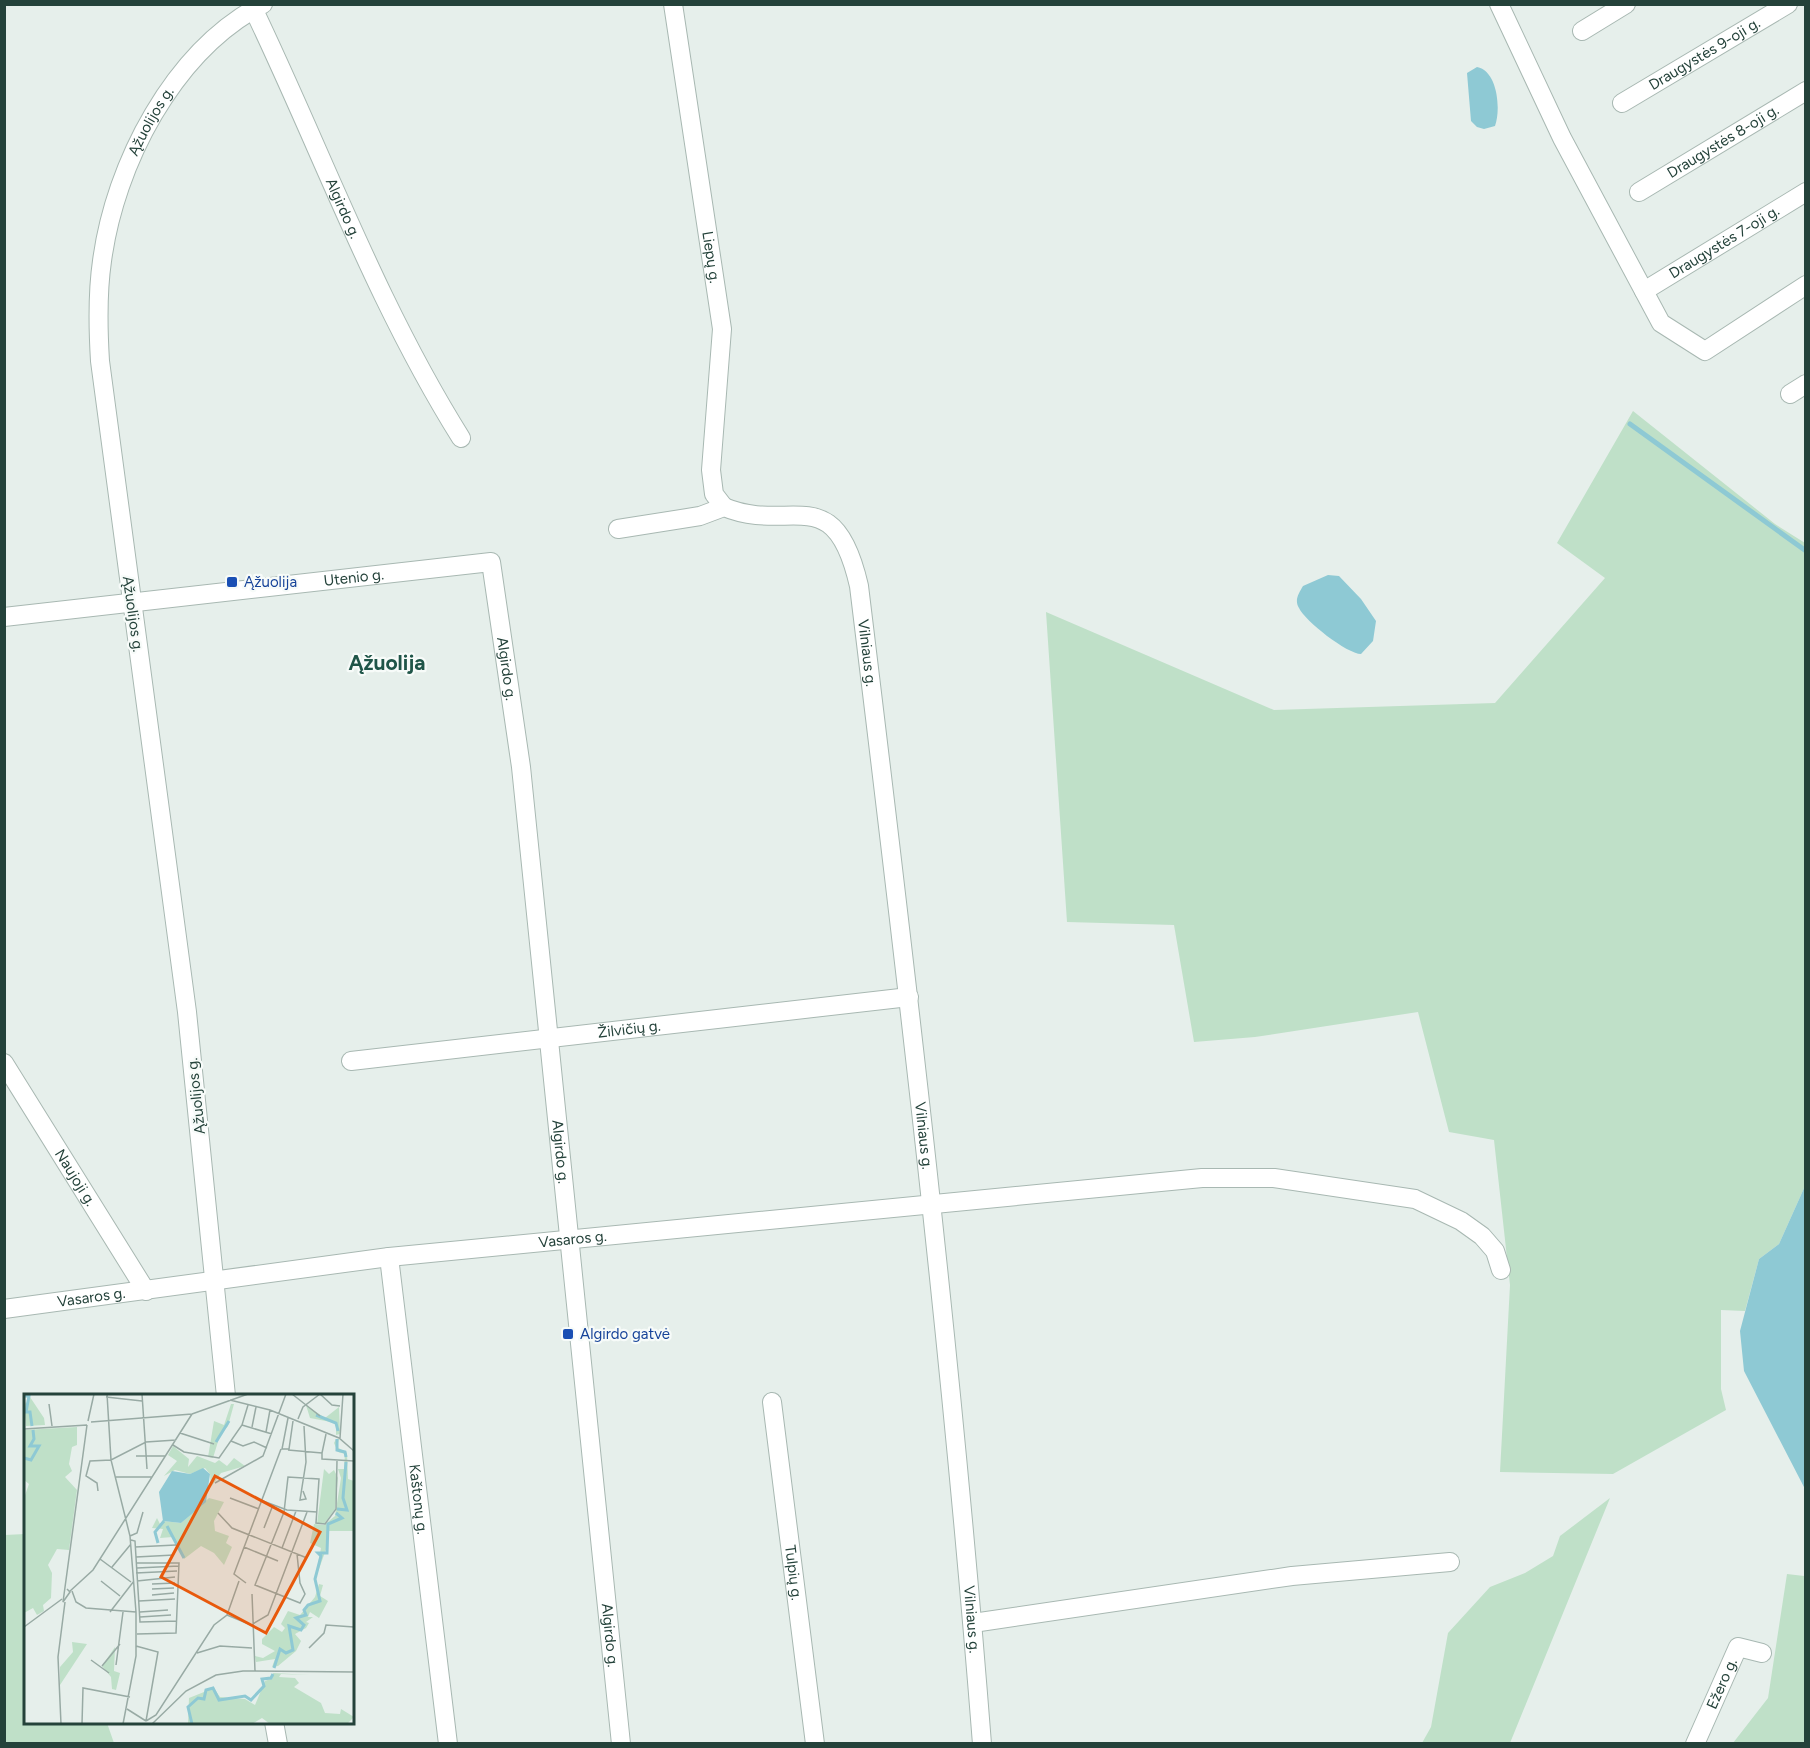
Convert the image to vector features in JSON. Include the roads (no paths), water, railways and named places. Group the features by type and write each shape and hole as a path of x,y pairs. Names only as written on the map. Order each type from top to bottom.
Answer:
{"street":[{"name":"Liepų g.","path":"674,4 722,329 711,470 714,494 724,507"},
{"path":"1499,4 1562,138 1661,323 1705,351 1806,285"},
{"path":"1582,31 1626,4"},
{"name":"Draugystės 9-oji g.","path":"1622,103 1788,4"},
{"name":"Algirdo g.","path":"256,6 386,302 418,366 461,438"},
{"name":"Ąžuolijos g.","path":"215,1279 188,1012 100,361 97,319 102,259 129,162 144,127 184,68 216,38 256,6"},
{"name":"Draugystės 8-oji g.","path":"1639,192 1806,91"},
{"name":"Draugystės 7-oji g.","path":"1644,291 1806,192"},
{"path":"618,529 700,516 724,507"},
{"name":"Vilniaus g.","path":"724,507 737,513 814,516 839,535 855,566 860,586 909,998 982,1743"},
{"name":"Algirdo g.","path":"491,562 521,767 547,1039 621,1743"},
{"name":"Utenio g.","path":"4,617 491,562"},
{"name":"Žilvičių g.","path":"351,1061 909,998"},
{"name":"Naujoji g.","path":"4,1063 146,1291"},
{"name":"Vasaros g.","path":"4,1309 146,1291 215,1279 569,1237 1202,1178 1274,1178 1414,1200 1437,1208 1482,1236 1495,1251 1501,1270"},
{"name":"Kaštonų g.","path":"389,1257 448,1743"},
{"path":"215,1279 226,1394"},
{"name":"Tulpių g.","path":"772,1402 815,1743"},
{"path":"972,1623 1292,1576 1450,1562"},
{"name":"Ežero g.","path":"1695,1743 1738,1647 1762,1653"},
{"path":"274,1724 278,1743"}],"water":[{"path":"1477,67 1490,76 1496,92 1498,111 1495,126 1484,129 1477,127 1471,121 1467,73"},
{"path":"1328,575 1339,576 1361,599 1376,621 1373,641 1361,654 1346,649 1327,636 1309,621 1298,605 1298,597 1303,586"},
{"path":"1805,1186 1805,1489 1744,1371 1740,1331 1759,1259 1779,1244"}],"waterway":[{"path":"1630,424 1806,551"}],"place":[{"name":"Ąžuolija","path":"232,582"},
{"name":"Algirdo gatvė","path":"568,1334"}],"district":[{"name":"Ąžuolija","path":"387,663"}]}
